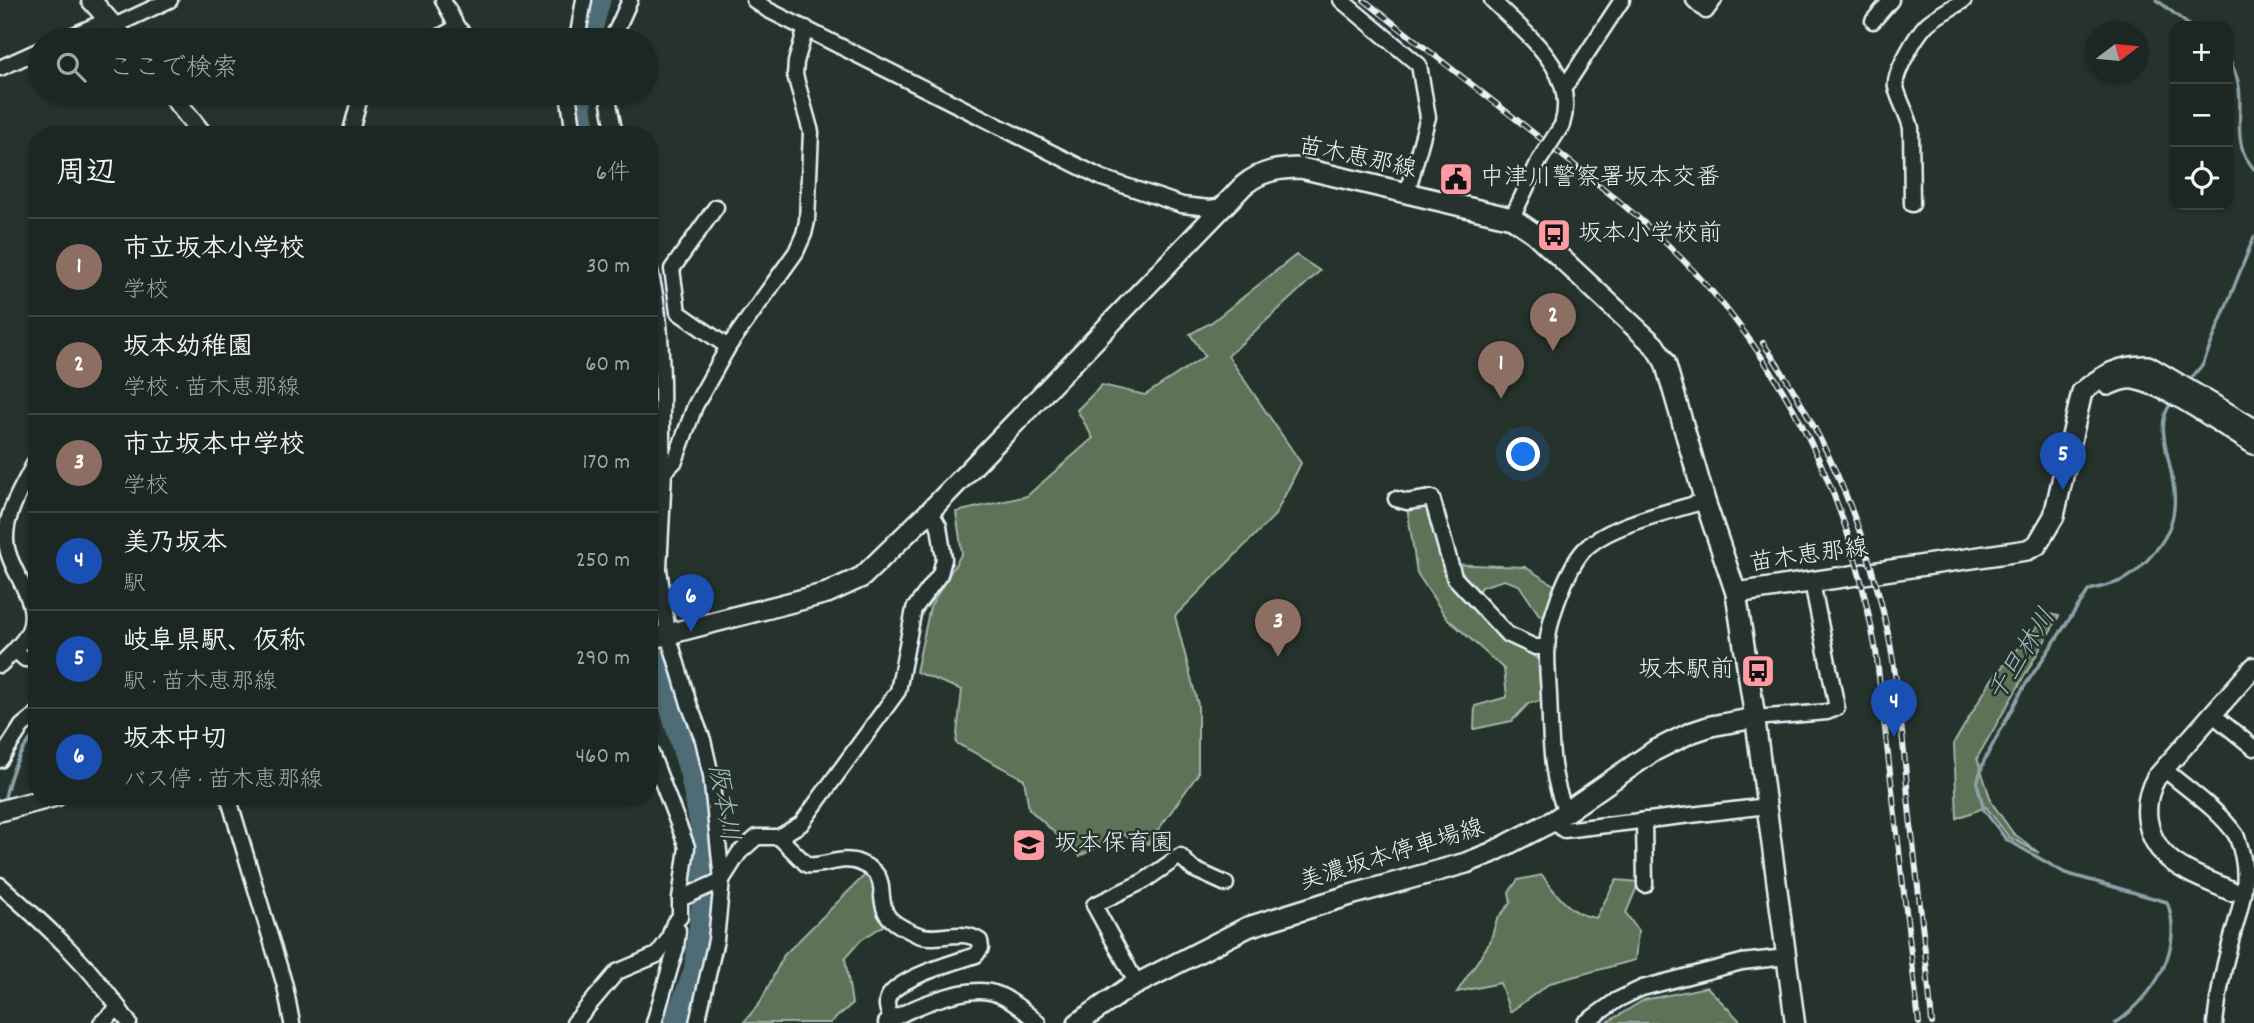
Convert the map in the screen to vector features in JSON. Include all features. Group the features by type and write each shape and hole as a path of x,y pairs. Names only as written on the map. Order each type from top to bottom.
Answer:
{"main road":[{"name":"苗木恵那線","path":"659,636 827,593 846,585 876,565 1224,206 1258,174 1285,168 1301,168 1512,218 1534,233 1654,345 1665,362 1705,501 1736,593 2027,550 2037,545 2054,516 2082,392 2113,370 2132,365 2148,366 2162,381 2212,410 2254,429"},
{"name":"苗木恵那線","path":"2212,410 2254,444"},
{"path":"1736,593 1755,718"},
{"name":"美濃坂本停車場線","path":"1078,1023 1137,984 1248,927 1492,853 1560,816 1654,751 1711,726 1755,718"},
{"path":"6,810 28,804"}],"street":[{"path":"92,0 115,28"},
{"path":"97,28 170,0"},
{"path":"443,0 457,27"},
{"path":"578,28 584,0"},
{"path":"617,28 630,0"},
{"path":"754,0 768,10 1102,178 1182,205 1224,206"},
{"path":"1341,0 1419,65 1427,117 1407,193"},
{"path":"1492,0 1557,67 1566,105 1562,125 1539,161 1512,218"},
{"path":"1564,88 1622,0"},
{"path":"1693,0 1706,11 1714,0"},
{"path":"1873,21 1891,0"},
{"path":"1912,204 1911,128 1895,86 1896,76 1912,45 1928,23 1964,0"},
{"path":"664,472 675,460 695,406 727,347 796,252 804,234 807,221 811,132 795,75 806,28"},
{"path":"0,68 28,55"},
{"path":"179,105 196,126"},
{"path":"352,126 358,105"},
{"path":"570,105 573,126"},
{"path":"609,105 613,126"},
{"path":"716,207 672,269 678,312 727,347"},
{"path":"658,312 664,472 659,636 703,740 711,775 722,880 716,940 697,1023"},
{"path":"28,477 16,502 6,533 6,542 28,601"},
{"path":"1396,499 1407,502 1432,498 1454,577 1507,634 1535,647 1547,647"},
{"path":"1705,501 1647,518 1594,541 1583,550 1572,569 1554,611 1547,647 1552,765 1560,816 1564,830 1767,806"},
{"path":"683,898 722,880 739,853 757,837 779,837 801,824 898,691 914,609 940,574 944,559 939,526 930,511"},
{"path":"1795,1023 1755,718 1827,712 1837,708 1812,582"},
{"path":"5,657 28,632"},
{"path":"5,657 28,659"},
{"path":"2231,891 2169,859 2155,841 2147,819 2148,796 2156,778 2254,667"},
{"path":"2212,714 2254,748"},
{"path":"0,760 28,721"},
{"path":"2164,769 2220,817 2239,841 2249,862 2247,901 2233,933 2222,970 2215,1023"},
{"path":"654,1023 676,948 687,848 658,772"},
{"path":"231,805 285,986 292,1023"},
{"path":"1644,820 1645,885"},
{"path":"779,837 807,864 847,860 859,862 874,872 882,885 884,906 890,919 916,934 926,937 964,935 980,941 981,948 976,955 928,972 899,986 888,998 889,1021 940,1000 970,991 984,991 996,993 1038,1023"},
{"path":"1137,984 1094,905 1144,881 1180,856 1194,869 1226,884"},
{"path":"0,885 71,951 119,1007 129,1023"},
{"path":"574,1023 617,972 657,955 680,917"},
{"path":"1585,1023 1617,1000 1642,988 1742,962 1786,957"},
{"path":"101,1023 119,1007"}],"green space":[{"path":"1296,255 1320,271 1228,356 1301,463 1275,515 1175,616 1198,705 1198,774 1148,844 1122,834 1080,856 1029,809 1024,779 956,743 962,690 916,672 930,607 962,553 956,512 1027,496 1093,438 1077,410 1102,385 1145,395 1205,356 1190,334 1212,322"},
{"path":"1432,505 1447,564 1525,567 1554,585 1560,593 1552,610 1540,616 1519,585 1504,580 1481,587 1470,606 1547,667 1547,700 1529,703 1512,721 1474,729 1475,706 1507,697 1504,669 1446,617 1417,573 1407,507"},
{"path":"2048,614 2059,616 1977,758 1992,803 2013,833 2039,853 2009,837 1986,807 1957,818 1954,743 1992,679"},
{"path":"867,873 877,884 879,914 886,924 861,940 845,958 852,1004 830,1023 743,1023 760,1003 784,955"},
{"path":"1542,875 1571,908 1596,918 1616,880 1639,882 1626,913 1638,931 1635,960 1550,983 1510,1012 1500,983 1457,992 1490,942 1497,919 1511,903 1509,892 1518,880"},
{"path":"1707,987 1742,1023 1606,1023 1644,1000"}],"waterway":[{"name":"阪本川","path":"591,28 599,0"},
{"name":"千旦林川","path":"2157,0 2184,21"},
{"name":"千旦林川","path":"2233,68 2240,96 2241,144 2254,169"},
{"name":"阪本川","path":"580,105 584,126"},
{"name":"千旦林川","path":"2188,382 2203,364 2254,237"},
{"name":"千旦林川","path":"2115,1023 2143,999 2160,974 2172,932 2167,902 2065,873 2006,839 1984,810 1977,783 1984,761 2022,690 2089,590 2120,581 2134,573 2156,550 2169,529 2174,508 2174,488 2163,432 2165,416 2172,402"},
{"name":"阪本川","path":"658,665 691,773 703,833 703,904 695,972 675,1023"},
{"path":"4,803 15,765 28,743"}],"railway":[{"path":"1364,0 1591,179 1664,241 1730,314 1753,344 1794,410 1827,478 1840,512 1869,616 1876,651 1919,1023"},
{"path":"1763,343 1785,376 1824,446 1855,518 1879,594 1899,701 1932,1023"}],"place":[{"name":"中津川警察署坂本交番","path":"1456,179"},
{"name":"坂本小学校前","path":"1554,235"},
{"name":"坂本幼稚園","path":"1553,351"},
{"name":"市立坂本小学校","path":"1501,399"},
{"name":"岐阜県駅、仮称","path":"2063,490"},
{"name":"坂本中切","path":"691,632"},
{"name":"市立坂本中学校","path":"1278,657"},
{"name":"坂本駅前","path":"1758,671"},
{"name":"美乃坂本","path":"1894,737"},
{"name":"坂本保育園","path":"1029,845"}]}
